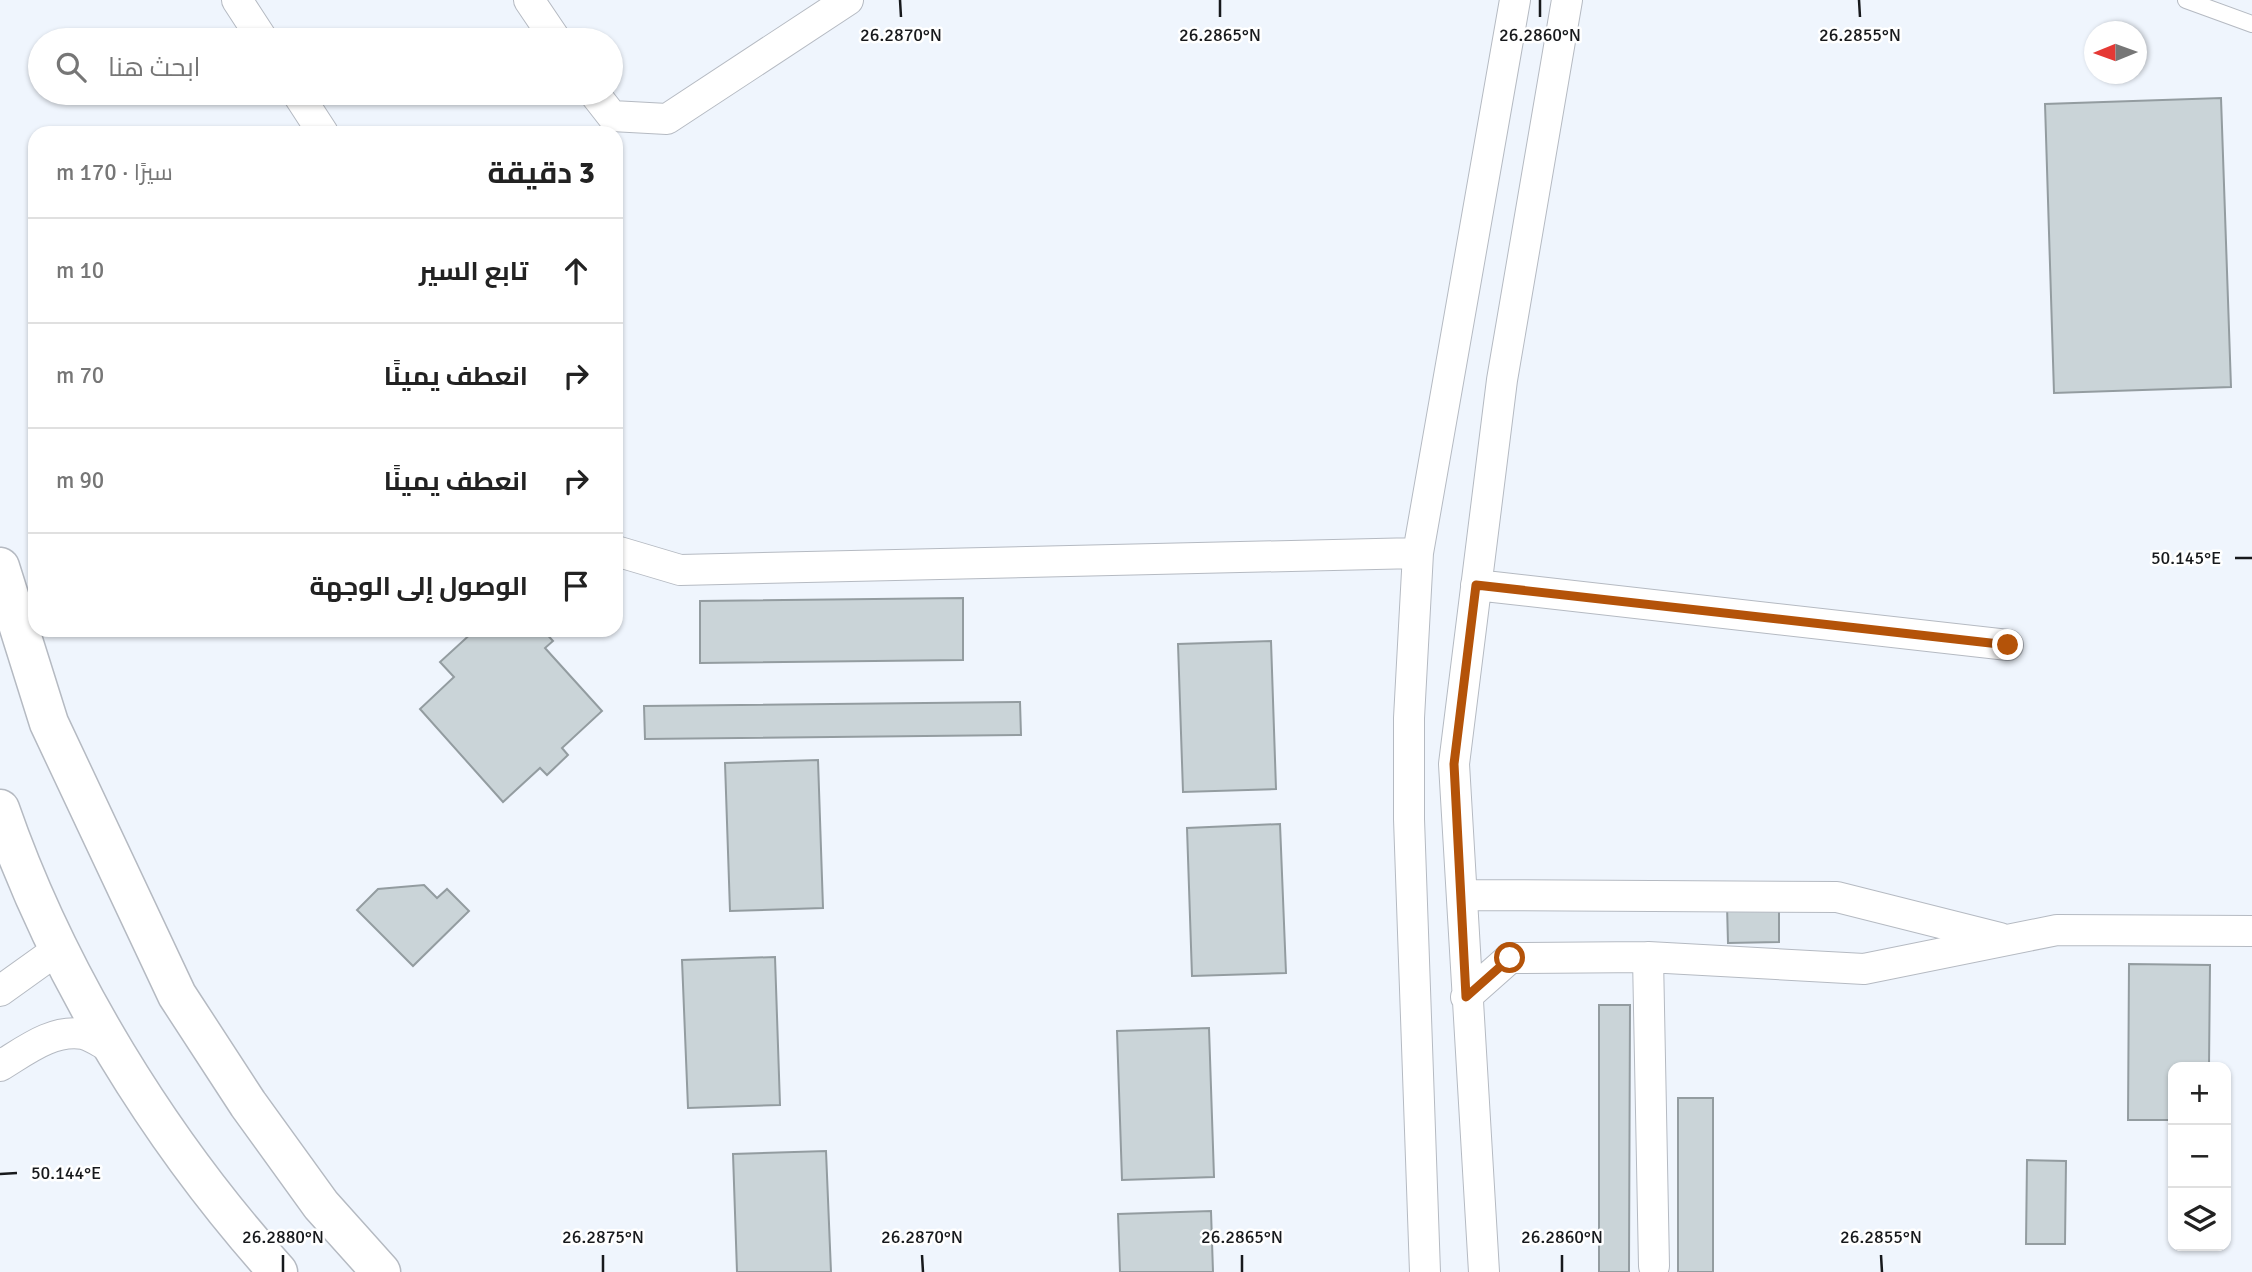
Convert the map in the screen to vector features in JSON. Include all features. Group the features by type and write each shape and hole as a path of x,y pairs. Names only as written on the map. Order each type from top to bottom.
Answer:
{"main road":[{"path":"0,567 49,723 177,995 248,1104 321,1205 381,1272"},
{"path":"0,809 60,948 113,1049 185,1156 242,1231 278,1272"}],"street":[{"path":"237,0 255,28"},
{"path":"529,0 548,28"},
{"path":"603,105 612,116 667,119 848,0"},
{"path":"1425,1272 1409,819 1409,718 1418,553 1515,0"},
{"path":"1484,1272 1454,764 1502,380 1566,0"},
{"path":"305,105 318,126"},
{"path":"623,553 680,570 1418,553"},
{"path":"1476,585 2008,645"},
{"path":"1463,895 1837,897 2007,940"},
{"path":"1466,997 1510,958 1648,957 1864,969 2057,930 2252,931"},
{"path":"0,991 60,948"},
{"path":"1648,957 1654,1266"},
{"path":"0,1066 42,1041 59,1035 84,1034 113,1049"}],"lane":[{"path":"2186,0 2252,24"}],"building":[{"path":"2221,98 2231,387 2054,393 2045,104"},
{"path":"963,598 963,660 700,663 700,601"},
{"path":"467,637 549,637 553,641 545,648 602,711 562,748 568,755 547,775 540,768 503,802 420,709 454,677 440,662"},
{"path":"1271,641 1276,789 1183,792 1178,644"},
{"path":"1020,702 1021,735 645,739 644,706"},
{"path":"818,760 823,908 730,911 725,763"},
{"path":"1280,824 1286,973 1192,976 1187,828"},
{"path":"424,885 437,898 447,889 469,911 413,966 357,910 378,889"},
{"path":"1727,905 1779,905 1779,942 1728,943"},
{"path":"775,957 780,1105 688,1108 682,960"},
{"path":"2129,964 2210,965 2209,1062 2168,1062 2168,1120 2128,1120"},
{"path":"1599,1005 1630,1005 1629,1272 1599,1272"},
{"path":"1209,1028 1214,1177 1122,1180 1117,1031"},
{"path":"1678,1098 1713,1098 1713,1272 1678,1272"},
{"path":"826,1151 831,1272 737,1272 733,1154"},
{"path":"2027,1160 2066,1161 2065,1244 2026,1244"},
{"path":"1211,1211 1213,1272 1120,1272 1118,1214"}],"route":[{"path":"1510,958 1466,997 1463,895 1454,764 1476,585 2008,645"}]}
